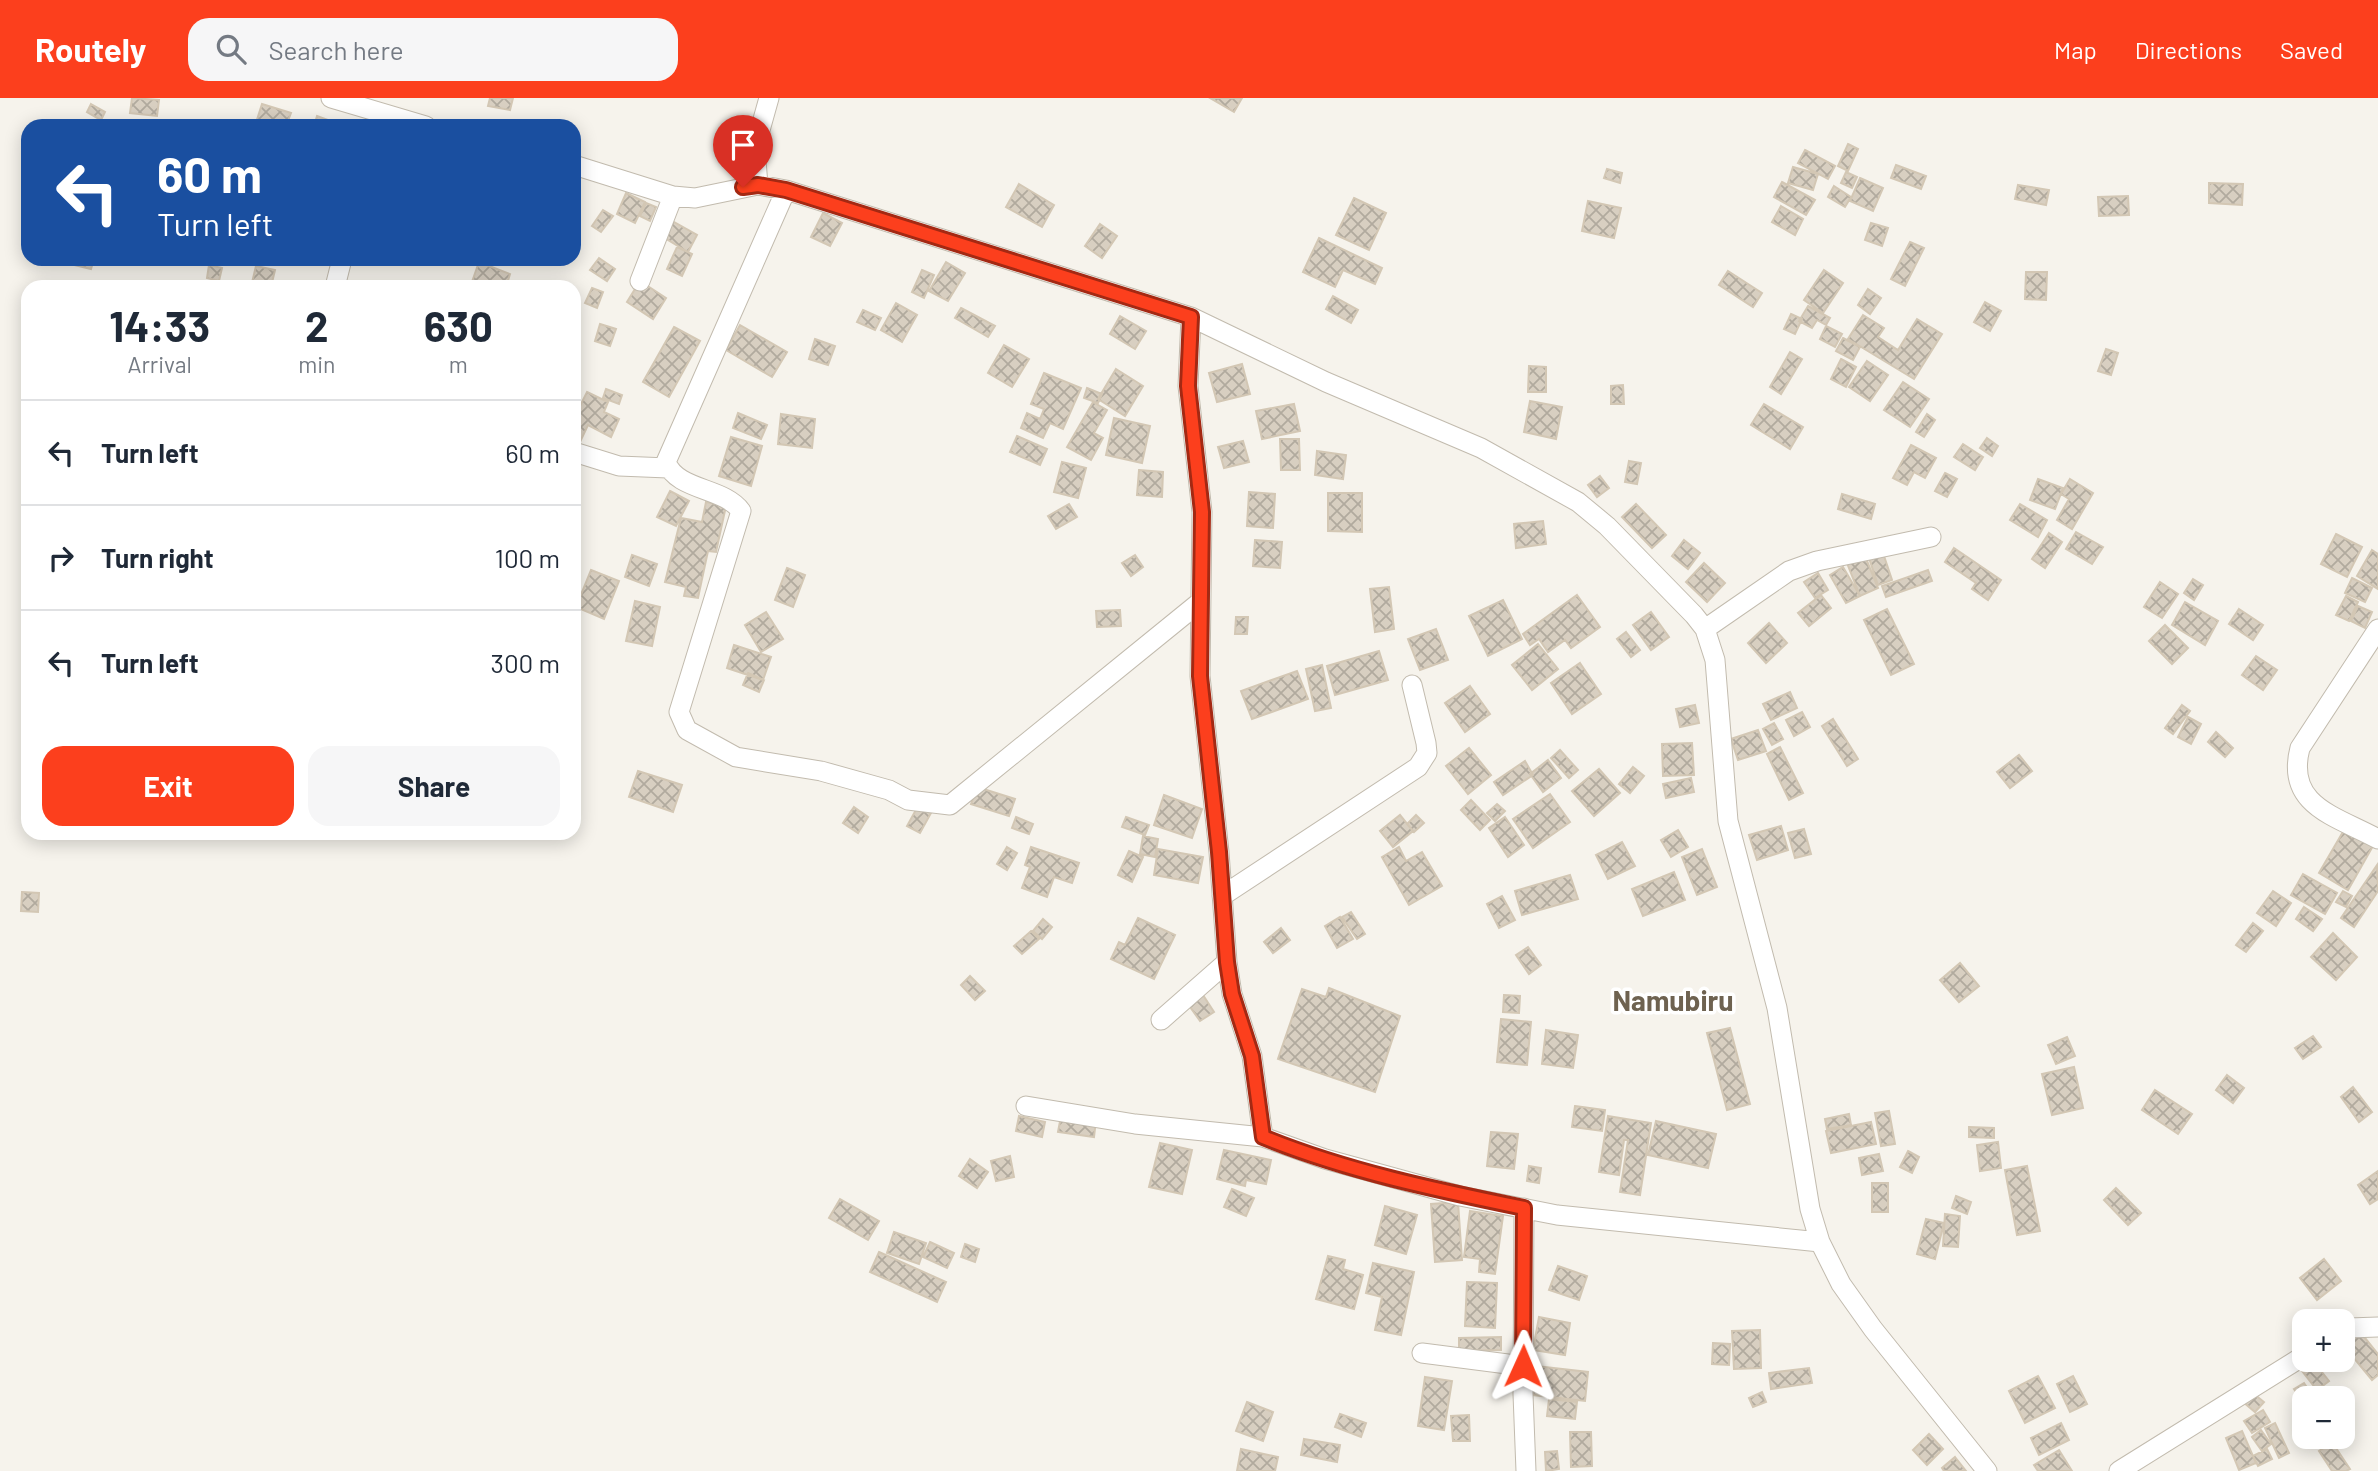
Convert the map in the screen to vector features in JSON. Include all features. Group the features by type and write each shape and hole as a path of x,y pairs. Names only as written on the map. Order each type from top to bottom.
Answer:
{"street":[{"path":"331,98 379,119"},
{"path":"758,185 755,148 769,98"},
{"path":"581,167 673,197 695,198 758,185 786,190 1191,317 1326,382 1481,448 1578,502 1608,526 1705,629 1718,680 1728,821 1777,1008 1810,1209 1820,1242 1841,1284 1873,1329 1987,1471"},
{"path":"786,190 667,457 668,468 675,475 729,500 741,511 679,712 687,730 736,757 821,771 889,790 908,800 950,805 1200,602"},
{"path":"640,281 673,197"},
{"path":"1191,317 1188,386 1202,512 1200,676 1227,962 1232,994 1252,1056 1263,1137"},
{"path":"581,454 619,466 668,468"},
{"path":"1705,629 1789,570 1817,561 1931,537"},
{"path":"2378,629 2300,748 2295,768 2306,799 2378,839"},
{"path":"1222,896 1418,767 1427,752 1412,685"},
{"path":"1161,1020 1227,962"},
{"path":"1026,1107 1135,1124 1263,1137 1374,1172 1557,1215 1820,1242"},
{"path":"1524,1208 1523,1366 1526,1471"},
{"path":"2355,1328 2378,1327"},
{"path":"1422,1353 1523,1366"},
{"path":"2119,1471 2292,1363"}],"building":[{"path":"132,98 159,100 157,116 130,113"},
{"path":"490,98 513,98 510,110 488,106"},
{"path":"1210,98 1242,98 1234,112"},
{"path":"91,104 105,112 99,119 87,112"},
{"path":"262,104 291,113 289,119 257,119"},
{"path":"1848,144 1858,149 1848,171 1838,166"},
{"path":"1805,150 1835,166 1828,179 1798,163"},
{"path":"1896,165 1926,176 1921,189 1891,178"},
{"path":"1793,167 1818,174 1813,190 1788,183"},
{"path":"1607,169 1622,173 1620,183 1604,178"},
{"path":"1846,172 1857,177 1852,188 1841,183"},
{"path":"1860,178 1883,188 1873,211 1850,201"},
{"path":"1782,182 1815,200 1806,215 1774,197"},
{"path":"2209,183 2243,184 2242,205 2209,203"},
{"path":"1019,184 1054,205 1042,227 1006,207"},
{"path":"2018,185 2049,190 2046,205 2015,199"},
{"path":"1834,186 1851,197 1845,207 1828,197"},
{"path":"626,193 645,202 635,223 617,214"},
{"path":"2128,196 2129,215 2099,216 2098,197"},
{"path":"1354,198 1386,213 1369,250 1336,235"},
{"path":"1588,201 1621,208 1614,238 1582,231"},
{"path":"646,203 656,207 650,221 640,216"},
{"path":"1781,206 1803,219 1795,235 1772,222"},
{"path":"603,210 613,216 601,232 592,226"},
{"path":"823,213 842,223 830,246 811,237"},
{"path":"667,218 697,235 688,252 658,234"},
{"path":"1871,223 1888,228 1882,246 1865,240"},
{"path":"1100,224 1117,236 1102,258 1085,246"},
{"path":"1319,238 1382,268 1375,284 1343,270 1335,287 1303,272"},
{"path":"1910,242 1924,248 1905,286 1891,279"},
{"path":"677,247 692,254 682,276 667,269"},
{"path":"599,258 615,269 607,281 590,270"},
{"path":"946,262 965,273 948,301 929,291"},
{"path":"209,266 222,268 219,280 207,278"},
{"path":"256,266 275,270 273,280 253,280"},
{"path":"478,266 489,266 510,274 508,280 473,280"},
{"path":"922,270 934,275 924,298 912,292"},
{"path":"1824,270 1843,283 1823,313 1804,300"},
{"path":"1728,271 1762,293 1753,307 1719,285"},
{"path":"2026,272 2047,272 2046,300 2025,299"},
{"path":"640,281 666,298 653,319 627,302"},
{"path":"592,288 603,292 597,308 585,303"},
{"path":"1868,289 1881,298 1870,314 1858,305"},
{"path":"1333,296 1358,310 1351,323 1326,309"},
{"path":"1985,302 2001,311 1990,331 1974,322"},
{"path":"896,303 917,315 902,342 881,330"},
{"path":"1808,306 1830,318 1826,325 1817,320 1812,328 1799,321"},
{"path":"961,308 995,326 988,337 955,318"},
{"path":"863,310 881,318 875,330 857,322"},
{"path":"1791,314 1802,319 1795,334 1784,329"},
{"path":"1863,315 1884,328 1878,337 1898,350 1917,319 1942,334 1914,379 1848,339"},
{"path":"1120,316 1146,331 1135,349 1110,334"},
{"path":"600,324 616,329 610,346 595,341"},
{"path":"740,325 787,352 772,377 726,350"},
{"path":"1826,326 1842,334 1835,347 1820,339"},
{"path":"674,327 700,341 669,397 643,382"},
{"path":"1843,338 1860,347 1853,360 1836,351"},
{"path":"815,339 835,346 828,365 809,359"},
{"path":"1004,345 1029,359 1012,387 988,373"},
{"path":"2106,349 2118,353 2111,375 2098,371"},
{"path":"1790,352 1802,359 1781,394 1770,387"},
{"path":"1841,359 1856,367 1846,387 1831,379"},
{"path":"1867,361 1888,375 1870,401 1849,387"},
{"path":"1242,364 1250,394 1217,402 1209,373"},
{"path":"1529,366 1546,367 1546,392 1528,392"},
{"path":"1116,369 1143,386 1125,416 1098,399"},
{"path":"1044,373 1081,388 1063,429 1050,423 1043,438 1021,428 1027,413 1040,419 1044,409 1031,404"},
{"path":"1903,382 1929,399 1910,427 1884,410"},
{"path":"1623,385 1624,404 1611,404 1611,386"},
{"path":"1087,388 1102,394 1098,403 1084,398"},
{"path":"606,389 622,395 619,404 603,398"},
{"path":"587,392 608,402 604,412 619,419 611,437 588,425 581,440 581,404"},
{"path":"1530,401 1562,407 1556,439 1524,432"},
{"path":"1093,402 1107,410 1094,433 1103,438 1091,460 1067,447"},
{"path":"1294,404 1300,431 1262,439 1256,411"},
{"path":"1764,404 1803,427 1790,449 1751,425"},
{"path":"738,413 767,425 761,439 733,428"},
{"path":"781,414 815,419 812,448 778,444"},
{"path":"1927,414 1935,420 1924,437 1916,432"},
{"path":"1114,418 1150,426 1142,463 1106,455"},
{"path":"1017,436 1047,449 1040,465 1010,452"},
{"path":"731,437 762,446 751,486 719,476"},
{"path":"1987,438 1998,446 1992,456 1980,448"},
{"path":"1280,439 1299,439 1300,470 1281,470"},
{"path":"1243,441 1249,462 1224,468 1218,447"},
{"path":"1963,444 1983,457 1975,470 1954,457"},
{"path":"1911,445 1936,458 1925,478 1914,472 1907,485 1893,478"},
{"path":"1317,451 1346,455 1343,479 1315,475"},
{"path":"1629,461 1641,463 1637,484 1625,482"},
{"path":"1062,462 1086,468 1078,498 1054,492"},
{"path":"1139,470 1163,472 1162,497 1137,495"},
{"path":"1945,473 1957,479 1947,497 1935,491"},
{"path":"1600,476 1609,488 1597,497 1588,485"},
{"path":"2038,479 2063,488 2055,509 2030,500"},
{"path":"2070,479 2093,493 2072,529 2057,520 2069,499 2061,494"},
{"path":"670,491 689,501 676,526 657,517"},
{"path":"1249,492 1275,494 1273,528 1247,526"},
{"path":"1328,493 1362,493 1362,532 1328,531"},
{"path":"1842,494 1875,504 1871,519 1838,509"},
{"path":"706,502 726,506 716,552 708,551 698,598 684,596 686,587 665,582 681,518 702,522"},
{"path":"1069,504 1077,517 1056,529 1048,516"},
{"path":"1636,504 1666,535 1652,548 1622,517"},
{"path":"2020,504 2047,520 2038,537 2010,520"},
{"path":"1543,521 1546,544 1516,548 1514,524"},
{"path":"2076,532 2103,547 2092,564 2066,549"},
{"path":"2049,533 2062,542 2045,568 2032,559"},
{"path":"2336,534 2362,547 2347,577 2321,564"},
{"path":"1255,540 1282,542 1280,568 1253,566"},
{"path":"1684,540 1700,553 1688,569 1672,556"},
{"path":"1954,548 2001,580 1988,600 1972,589 1976,583 1945,562"},
{"path":"1882,550 1892,580 1878,585 1868,555"},
{"path":"2372,550 2378,554 2378,589 2357,576"},
{"path":"632,555 657,564 649,586 625,577"},
{"path":"1135,555 1143,567 1131,576 1122,563"},
{"path":"1865,556 1878,588 1860,596 1847,563"},
{"path":"1704,563 1725,583 1707,602 1686,582"},
{"path":"1843,567 1860,596 1846,603 1830,575"},
{"path":"787,568 805,575 793,607 775,600"},
{"path":"591,570 619,581 604,619 581,609 581,595"},
{"path":"1928,570 1932,581 1886,597 1882,586"},
{"path":"1818,573 1828,590 1815,598 1804,582"},
{"path":"2352,578 2372,588 2365,602 2345,593"},
{"path":"2193,579 2203,585 2194,600 2184,593"},
{"path":"2160,582 2178,594 2162,618 2144,607"},
{"path":"1389,587 1394,629 1375,632 1370,589"},
{"path":"1577,595 1600,627 1571,648 1565,640 1548,652 1539,639 1530,645 1523,634"},
{"path":"1821,595 1831,608 1809,626 1798,613"},
{"path":"2346,596 2358,602 2349,621 2336,615"},
{"path":"1503,600 1522,639 1488,656 1469,616"},
{"path":"635,601 660,607 652,646 626,641"},
{"path":"2185,602 2218,621 2205,645 2172,625"},
{"path":"2358,606 2372,612 2365,628 2351,621"},
{"path":"1887,609 1914,664 1891,675 1864,620"},
{"path":"2239,609 2263,625 2253,640 2229,624"},
{"path":"1120,610 1121,626 1097,627 1096,611"},
{"path":"766,612 783,639 761,652 745,625"},
{"path":"1651,612 1669,637 1651,650 1633,625"},
{"path":"1236,617 1248,617 1247,634 1235,634"},
{"path":"1769,623 1787,643 1766,663 1748,643"},
{"path":"2165,625 2188,648 2172,664 2149,641"},
{"path":"1436,629 1448,660 1420,670 1408,639"},
{"path":"1626,632 1640,650 1631,657 1617,639"},
{"path":"1538,644 1558,669 1532,690 1512,665"},
{"path":"734,645 771,657 763,680 727,668"},
{"path":"1379,651 1388,680 1335,695 1327,666"},
{"path":"2256,656 2277,670 2263,690 2242,675"},
{"path":"1580,663 1601,694 1572,714 1551,683"},
{"path":"1322,665 1331,708 1315,711 1306,669"},
{"path":"1297,671 1308,699 1252,719 1241,691"},
{"path":"748,673 764,680 759,692 743,685"},
{"path":"1470,686 1490,714 1465,732 1445,703"},
{"path":"1790,692 1797,708 1771,720 1763,704"},
{"path":"1695,705 1699,723 1680,727 1676,709"},
{"path":"2182,705 2190,711 2173,734 2165,728"},
{"path":"1802,712 1810,727 1794,736 1786,720"},
{"path":"2188,717 2201,724 2191,744 2178,737"},
{"path":"1833,719 1858,759 1847,766 1822,726"},
{"path":"1774,723 1783,739 1772,745 1763,729"},
{"path":"1758,730 1766,751 1738,760 1731,739"},
{"path":"2216,732 2233,748 2225,757 2208,742"},
{"path":"1692,743 1694,775 1663,776 1662,744"},
{"path":"1780,747 1803,793 1789,800 1767,754"},
{"path":"1469,748 1491,775 1468,794 1446,766"},
{"path":"1560,750 1578,770 1569,778 1551,758"},
{"path":"2019,755 2032,771 2010,788 1997,772"},
{"path":"1548,760 1561,778 1543,792 1530,774"},
{"path":"1525,761 1533,775 1503,795 1494,782"},
{"path":"1633,767 1644,776 1630,793 1619,784"},
{"path":"1599,769 1620,793 1594,816 1572,791"},
{"path":"638,771 682,785 673,812 629,797"},
{"path":"1691,778 1694,792 1666,798 1663,784"},
{"path":"977,787 1015,799 1009,816 971,804"},
{"path":"1550,794 1570,822 1533,848 1513,819"},
{"path":"1164,795 1202,809 1192,838 1154,825"},
{"path":"1471,800 1490,820 1480,830 1461,810"},
{"path":"1497,804 1505,811 1495,821 1487,813"},
{"path":"918,806 931,813 920,833 907,826"},
{"path":"854,807 868,817 858,833 843,823"},
{"path":"1400,815 1413,831 1393,847 1380,831"},
{"path":"1416,815 1424,823 1414,832 1407,824"},
{"path":"1016,817 1033,824 1029,834 1012,828"},
{"path":"1126,817 1149,825 1145,835 1122,827"},
{"path":"1505,817 1524,845 1508,857 1489,828"},
{"path":"1781,826 1788,850 1757,860 1749,835"},
{"path":"1804,829 1811,854 1795,858 1788,833"},
{"path":"1678,830 1688,847 1671,857 1661,840"},
{"path":"2344,830 2373,846 2348,890 2319,873"},
{"path":"1143,836 1158,839 1155,857 1140,854"},
{"path":"1622,842 1635,866 1608,879 1596,855"},
{"path":"1007,847 1017,853 1007,870 997,864"},
{"path":"1031,847 1079,863 1072,883 1054,877 1047,897 1022,888 1030,867 1025,865"},
{"path":"1399,847 1406,861 1422,852 1442,886 1409,905 1382,857"},
{"path":"1158,849 1203,857 1198,883 1154,875"},
{"path":"1702,849 1717,887 1697,895 1682,857"},
{"path":"1129,851 1143,857 1132,882 1118,875"},
{"path":"2377,865 2378,891 2354,927 2341,918"},
{"path":"1674,872 1685,900 1643,916 1632,889"},
{"path":"2303,874 2337,893 2325,914 2291,895"},
{"path":"1570,875 1578,899 1522,915 1515,891"},
{"path":"2273,891 2291,903 2276,926 2257,913"},
{"path":"2343,891 2352,896 2346,907 2336,902"},
{"path":"22,892 39,893 38,912 21,911"},
{"path":"1502,896 1515,920 1499,928 1487,904"},
{"path":"2304,907 2322,919 2313,931 2296,919"},
{"path":"1351,912 1365,934 1357,939 1342,917"},
{"path":"1340,917 1353,939 1337,948 1325,926"},
{"path":"1138,918 1175,935 1154,979 1111,959 1119,942 1125,945"},
{"path":"1043,919 1052,927 1042,939 1033,931"},
{"path":"2253,923 2263,931 2246,952 2236,945"},
{"path":"1281,928 1290,940 1273,953 1264,942"},
{"path":"1031,931 1039,939 1022,954 1014,946"},
{"path":"2333,933 2357,957 2336,980 2311,957"},
{"path":"1528,947 1541,965 1529,974 1516,955"},
{"path":"1960,963 1979,986 1959,1002 1940,980"},
{"path":"970,976 985,991 975,1000 961,985"},
{"path":"1329,988 1400,1016 1375,1092 1278,1059 1302,989 1326,997"},
{"path":"1203,995 1214,1012 1200,1021 1188,1004"},
{"path":"1504,995 1520,996 1519,1013 1503,1012"},
{"path":"1501,1019 1531,1022 1527,1065 1497,1062"},
{"path":"1730,1028 1750,1104 1727,1110 1707,1033"},
{"path":"1546,1030 1578,1035 1573,1068 1542,1064"},
{"path":"2313,1036 2321,1047 2303,1059 2295,1048"},
{"path":"2067,1037 2075,1056 2056,1064 2048,1045"},
{"path":"2074,1067 2083,1108 2052,1115 2042,1074"},
{"path":"2227,1075 2244,1088 2233,1103 2216,1090"},
{"path":"2353,1087 2372,1112 2359,1122 2341,1097"},
{"path":"2155,1090 2192,1114 2178,1134 2142,1110"},
{"path":"1575,1106 1605,1110 1602,1131 1572,1127"},
{"path":"1889,1111 1895,1144 1881,1146 1875,1113"},
{"path":"1849,1114 1851,1125 1827,1129 1825,1119"},
{"path":"1019,1116 1045,1122 1042,1137 1016,1131"},
{"path":"1061,1116 1096,1120 1094,1137 1058,1132"},
{"path":"1608,1116 1651,1123 1640,1195 1620,1192 1628,1140 1624,1140 1619,1175 1599,1172"},
{"path":"1656,1121 1716,1134 1708,1168 1648,1155"},
{"path":"1871,1122 1876,1144 1831,1153 1826,1131"},
{"path":"1969,1127 1994,1128 1994,1138 1969,1137"},
{"path":"1491,1132 1518,1134 1514,1169 1487,1166"},
{"path":"1998,1142 2001,1168 1980,1171 1977,1145"},
{"path":"1160,1143 1192,1150 1182,1194 1149,1187"},
{"path":"1224,1150 1271,1160 1266,1184 1246,1180 1245,1186 1217,1179"},
{"path":"1908,1151 1919,1157 1912,1173 1900,1167"},
{"path":"1879,1154 1883,1171 1862,1175 1859,1158"},
{"path":"1010,1156 1014,1177 996,1181 991,1161"},
{"path":"970,1159 988,1172 977,1188 959,1176"},
{"path":"1529,1166 1541,1168 1539,1183 1527,1181"},
{"path":"2027,1166 2040,1231 2017,1235 2005,1170"},
{"path":"2378,1171 2378,1199 2370,1204 2358,1185"},
{"path":"1872,1183 1888,1183 1888,1212 1872,1212"},
{"path":"2116,1188 2141,1213 2128,1225 2104,1200"},
{"path":"1232,1189 1254,1198 1246,1216 1224,1207"},
{"path":"1956,1196 1971,1202 1967,1214 1952,1208"},
{"path":"840,1199 879,1221 868,1240 829,1218"},
{"path":"1458,1202 1462,1260 1435,1262 1431,1204"},
{"path":"1385,1206 1417,1215 1406,1254 1375,1245"},
{"path":"1470,1211 1503,1216 1495,1274 1479,1272 1480,1259 1464,1257"},
{"path":"1945,1214 1960,1216 1958,1247 1943,1246"},
{"path":"1926,1219 1944,1223 1935,1259 1917,1254"},
{"path":"894,1232 926,1243 919,1264 887,1253"},
{"path":"930,1242 954,1253 947,1268 923,1257"},
{"path":"965,1244 979,1249 975,1262 961,1257"},
{"path":"879,1252 946,1282 937,1302 870,1272"},
{"path":"1328,1256 1345,1260 1343,1269 1363,1275 1354,1309 1316,1299"},
{"path":"2324,1259 2341,1281 2317,1300 2300,1278"},
{"path":"1373,1263 1414,1272 1401,1335 1375,1330 1382,1297 1366,1293"},
{"path":"1558,1266 1587,1276 1579,1300 1549,1290"},
{"path":"1467,1282 1497,1283 1495,1328 1465,1326"},
{"path":"1539,1317 1570,1323 1565,1355 1533,1350"},
{"path":"2355,1325 2378,1354 2378,1375 2372,1380 2355,1359"},
{"path":"1760,1330 1761,1368 1734,1369 1732,1331"},
{"path":"1501,1337 1501,1350 1459,1351 1459,1338"},
{"path":"1713,1343 1730,1344 1729,1365 1712,1364"},
{"path":"1536,1366 1588,1372 1585,1401 1533,1395"},
{"path":"1809,1368 1812,1383 1771,1389 1769,1373"},
{"path":"2303,1372 2322,1372 2329,1381 2322,1386 2314,1386"},
{"path":"2038,1376 2055,1408 2025,1423 2009,1391"},
{"path":"2073,1376 2087,1404 2070,1412 2057,1384"},
{"path":"1425,1377 1452,1381 1444,1430 1418,1426"},
{"path":"2243,1385 2264,1402 2255,1412 2235,1395"},
{"path":"1762,1392 1766,1402 1753,1407 1749,1398"},
{"path":"1549,1399 1577,1402 1575,1419 1547,1416"},
{"path":"1247,1402 1273,1412 1263,1441 1236,1431"},
{"path":"2263,1410 2270,1422 2252,1433 2244,1421"},
{"path":"1340,1414 1366,1423 1361,1437 1335,1427"},
{"path":"1469,1415 1470,1441 1453,1441 1451,1416"},
{"path":"2061,1423 2069,1440 2039,1455 2031,1438"},
{"path":"2275,1423 2289,1453 2279,1458 2265,1428"},
{"path":"2261,1430 2271,1444 2262,1451 2252,1437"},
{"path":"2242,1431 2256,1463 2239,1470 2226,1438"},
{"path":"1570,1432 1591,1432 1592,1466 1571,1467"},
{"path":"1929,1434 1943,1449 1927,1465 1913,1450"},
{"path":"1304,1439 1340,1445 1337,1462 1301,1455"},
{"path":"1241,1449 1278,1457 1275,1471 1237,1471"},
{"path":"2267,1449 2272,1459 2258,1466 2253,1456"},
{"path":"2337,1449 2350,1469 2332,1471 2319,1451"},
{"path":"2059,1450 2072,1471 2038,1471 2034,1465"},
{"path":"1557,1451 1559,1469 1546,1471 1545,1452"},
{"path":"1955,1457 1966,1471 1944,1471 1942,1468"}],"district":[{"name":"Namubiru","path":"1673,1000"}],"route":[{"path":"743,187 758,185 786,190 839,205 951,243 1191,317 1188,386 1198,451 1202,512 1200,676 1219,852 1227,962 1232,994 1252,1056 1263,1137 1325,1159 1460,1195 1524,1208 1523,1366"}]}
